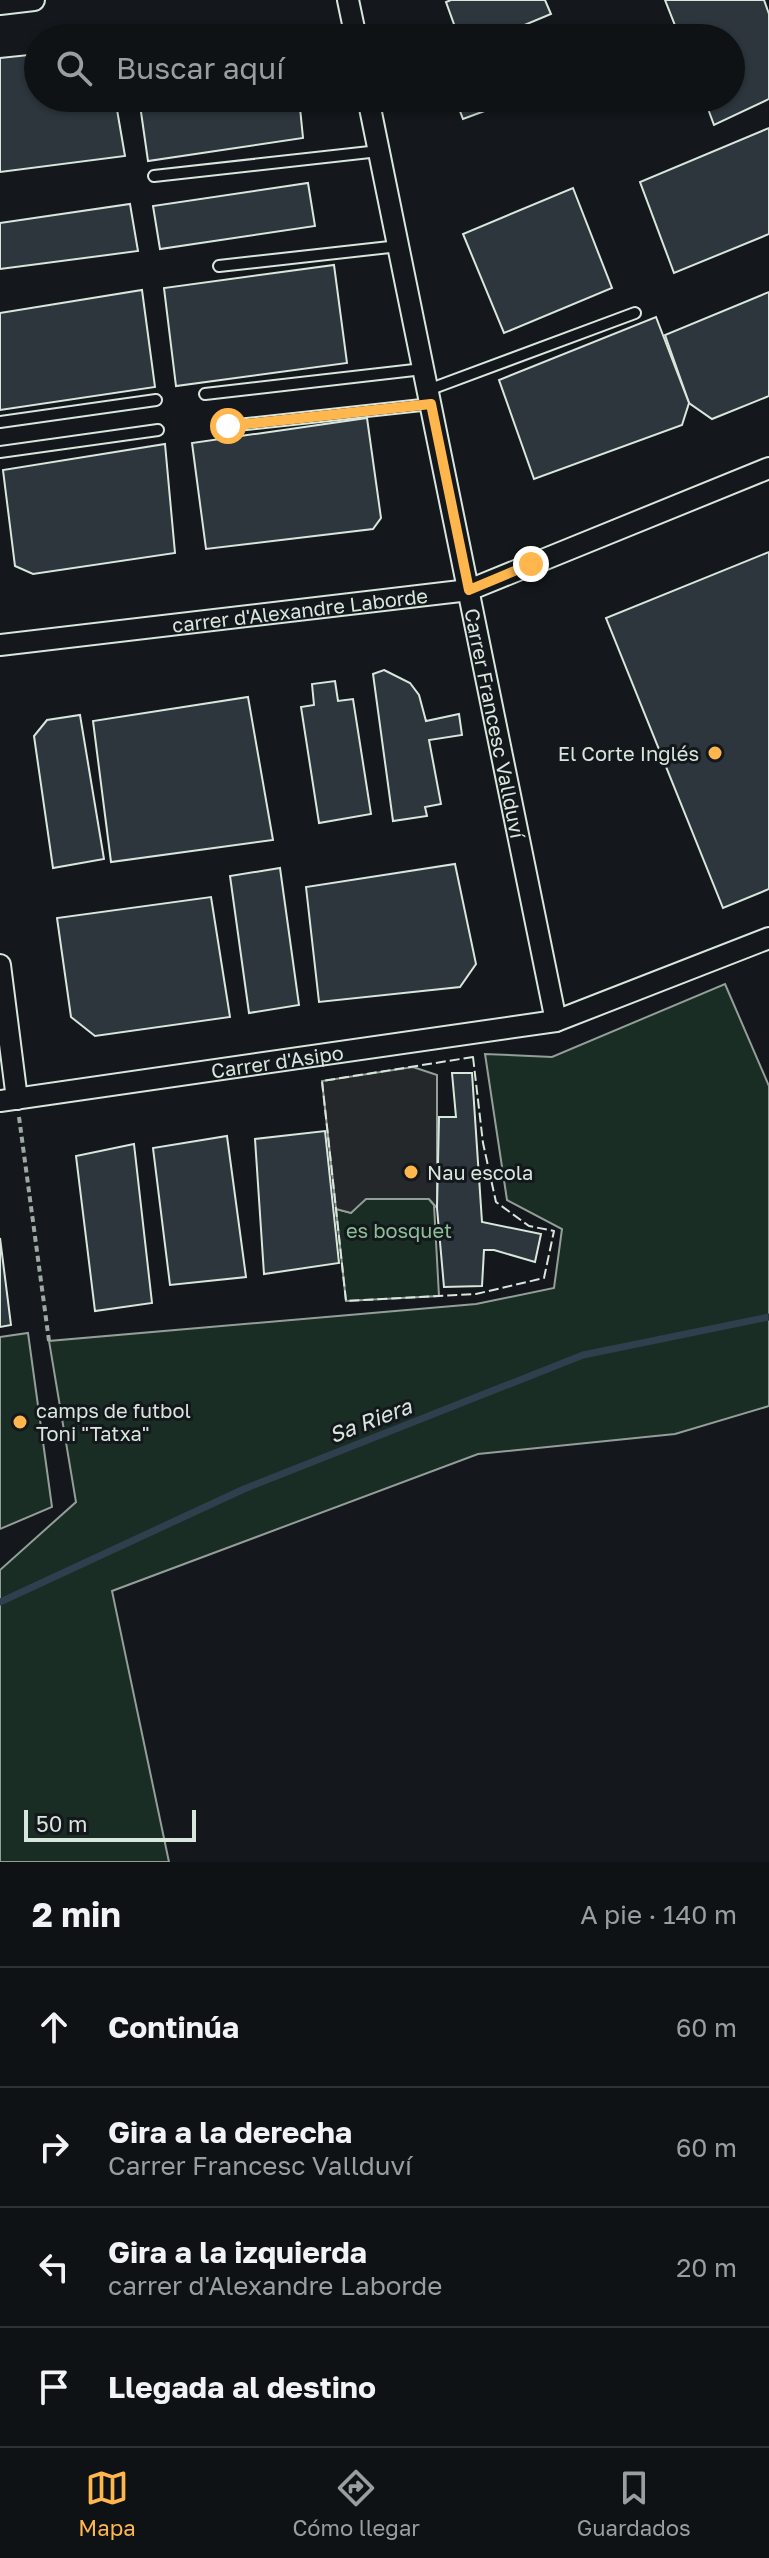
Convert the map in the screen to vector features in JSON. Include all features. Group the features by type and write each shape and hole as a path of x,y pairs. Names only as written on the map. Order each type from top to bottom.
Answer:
{"street":[{"path":"0,4 34,0"},
{"path":"348,0 353,24"},
{"name":"Carrer Francesc Vallduví","path":"371,112 556,1021"},
{"name":"carrer d'Alexandre Laborde","path":"0,645 469,590 769,468"},
{"name":"Carrer d'Asipo","path":"8,1100 556,1021 769,938"},
{"path":"0,965 8,1100"}],"lane":[{"path":"154,176 379,151"},
{"path":"219,266 399,246"},
{"path":"228,426 429,397 635,313"},
{"path":"205,394 423,369"},
{"path":"0,422 156,400"},
{"path":"0,452 158,430"}],"path":[{"path":"8,1100 49,1341"}],"green space":[{"path":"725,984 769,1086 769,1406 675,1434 478,1454 112,1591 169,1862 0,1862 0,1570 76,1502 49,1341 476,1304 554,1288 562,1229 507,1200 485,1054 552,1057"},
{"name":"es bosquet","path":"364,1199 429,1199 434,1205 439,1296 346,1301 336,1209 351,1213"},
{"name":"camps de futbol Toni \"Tatxa\"","path":"28,1333 52,1507 0,1529 0,1337"}],"shaded area":[{"path":"413,1067 437,1075 437,1208 429,1199 366,1199 351,1213 336,1209 322,1081"}],"building":[{"path":"545,0 551,14 527,24 454,24 446,2"},
{"path":"665,0 764,0 769,14 769,99 745,110 745,24 674,24"},
{"path":"24,55 24,112 117,112 125,156 0,172 0,58"},
{"path":"141,112 300,112 303,138 148,161"},
{"path":"460,112 482,112 463,119"},
{"path":"709,112 742,112 714,125"},
{"path":"769,128 769,234 674,273 640,182"},
{"path":"308,183 315,226 160,249 153,206"},
{"path":"573,188 612,288 504,333 463,234"},
{"path":"130,204 138,251 0,269 0,223"},
{"path":"334,265 347,363 176,386 164,288"},
{"path":"142,290 155,387 0,410 0,313"},
{"path":"769,292 769,396 712,419 689,403 665,335"},
{"path":"656,317 689,403 682,425 534,479 499,380"},
{"path":"367,418 381,518 373,529 206,549 192,443"},
{"path":"165,444 175,553 33,574 15,566 3,470"},
{"name":"El Corte Inglés","path":"769,552 769,889 723,908 606,618"},
{"path":"384,670 410,683 419,695 426,721 459,714 462,735 429,740 441,804 425,807 427,816 393,821 373,674"},
{"path":"335,681 338,701 353,699 371,814 319,823 301,707 314,705 312,684"},
{"path":"248,697 273,840 111,862 93,721"},
{"path":"80,715 104,859 53,868 34,736 47,720"},
{"path":"455,864 476,964 460,987 319,1002 306,887"},
{"path":"280,868 299,1005 249,1013 230,876"},
{"path":"211,897 230,1017 95,1036 71,1017 57,918"},
{"path":"452,1073 472,1073 482,1222 541,1234 535,1262 484,1250 482,1286 444,1287 437,1208 439,1117 456,1117"},
{"path":"325,1131 339,1263 264,1274 255,1139"},
{"path":"227,1136 246,1277 170,1285 153,1148"},
{"path":"134,1144 152,1303 95,1311 76,1156"},
{"path":"0,1238 11,1325 0,1327"}],"waterway":[{"name":"Sa Riera","path":"0,1602 244,1489 583,1355 769,1317"}],"fence":[{"path":"473,1057 483,1143 496,1202 529,1226 554,1231 544,1278 476,1294 346,1301 322,1081 473,1057"}],"place":[{"name":"El Corte Inglés","path":"715,753"},
{"name":"Nau escola","path":"411,1172"},
{"name":"camps de futbol Toni \"Tatxa\"","path":"20,1422"}],"route":[{"path":"228,426 431,404 469,590 531,564"}]}
